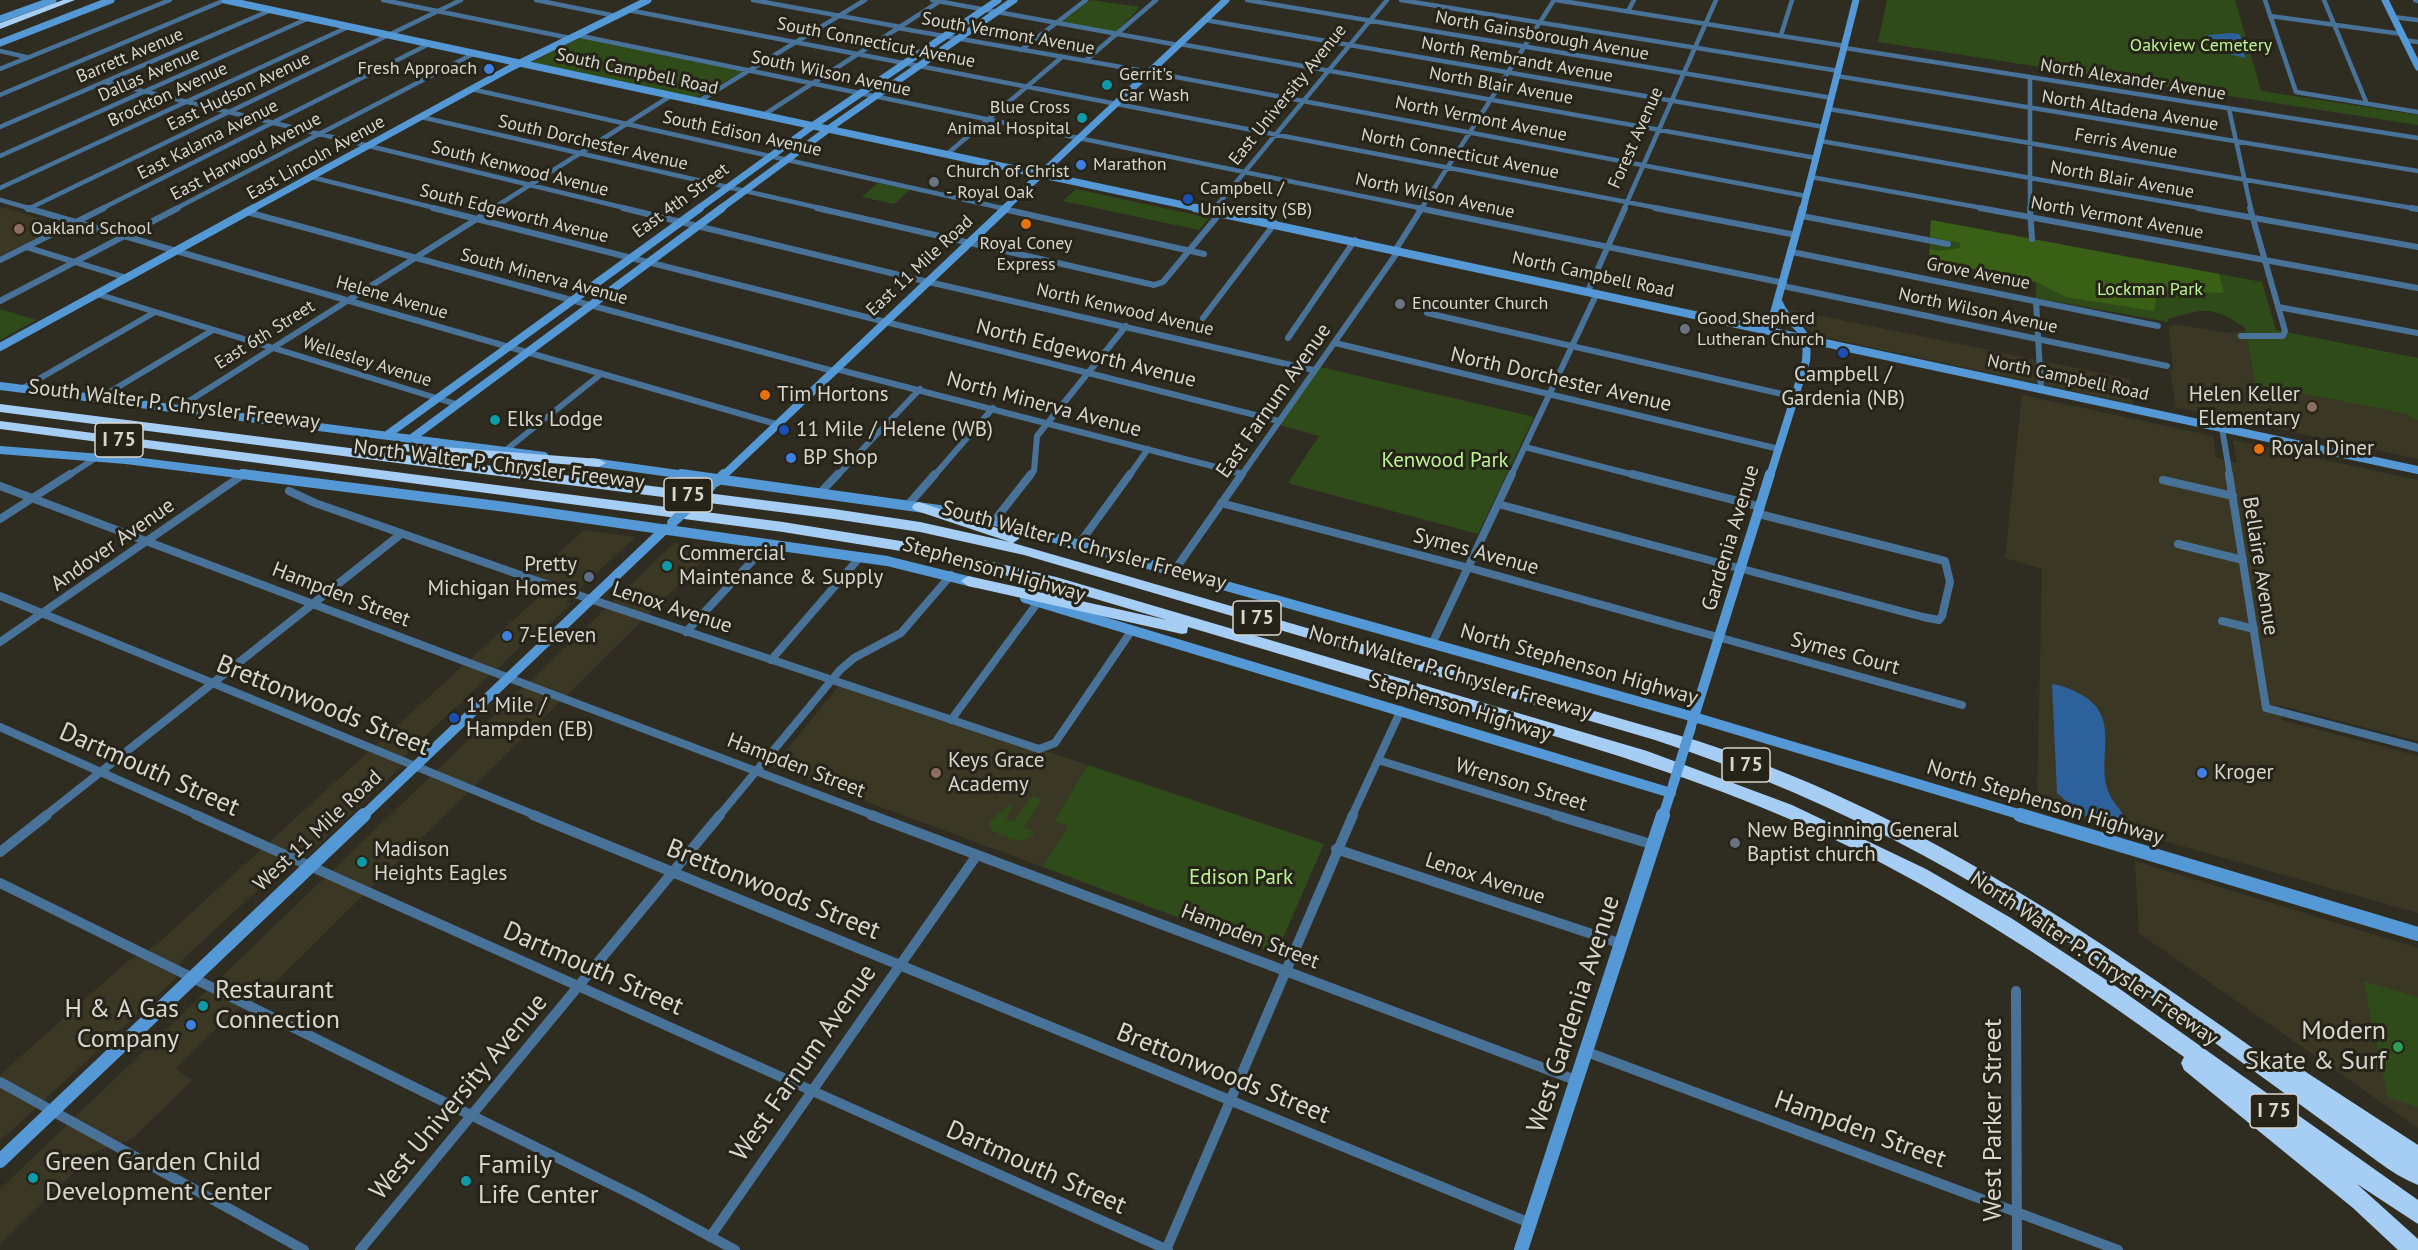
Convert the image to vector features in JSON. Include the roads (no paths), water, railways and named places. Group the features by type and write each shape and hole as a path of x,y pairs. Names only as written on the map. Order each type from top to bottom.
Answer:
{"highway":[{"path":"0,27 71,0"},
{"name":"South Walter P. Chrysler Freeway","path":"0,408 891,522 1003,545 1612,720 1751,767 1862,814 1948,859 2042,914 2149,985 2418,1175"},
{"name":"North Walter P. Chrysler Freeway","path":"0,425 852,537 937,553 1045,579 1647,757 1706,777 1798,815 1873,850 1973,905 2131,1009 2418,1213"},
{"path":"160,427 307,437 419,449 599,463"},
{"path":"914,506 1169,584 1208,604"},
{"path":"968,580 1212,636 1273,646"},
{"path":"2149,985 2418,1156"},
{"path":"2131,1009 2226,1094 2327,1171 2414,1250"}],"street":[{"path":"0,19 53,0"},
{"path":"0,43 110,0"},
{"path":"0,69 170,0"},
{"path":"0,95 225,0"},
{"name":"South Campbell Road","path":"225,0 1042,174"},
{"name":"South Wilson Avenue","path":"382,0 749,70 1080,138"},
{"name":"East Hudson Avenue","path":"28,209 461,0"},
{"path":"536,0 616,16"},
{"name":"East Lincoln Avenue","path":"0,347 471,89 648,0"},
{"name":"South Vermont Avenue","path":"753,0 944,37 1150,72"},
{"path":"699,101 865,0"},
{"name":"North Blair Avenue","path":"932,0 1816,159"},
{"name":"East 4th Street","path":"387,435 825,117 998,0"},
{"name":"East 4th Street","path":"412,438 838,122 1014,0"},
{"path":"1021,50 1086,0"},
{"path":"1085,61 1156,0"},
{"name":"East 11 Mile Road","path":"664,531 1226,0"},
{"name":"North Gainsborough Avenue","path":"1247,0 1832,98"},
{"name":"East University Avenue","path":"969,243 1158,285 1189,250 1245,172 1387,0"},
{"name":"North Altadena Avenue","path":"1401,0 1695,48 2029,108 2418,171"},
{"name":"East Farnum Avenue","path":"1174,571 1313,370 1335,343 1555,0"},
{"name":"North Alexander Avenue","path":"1555,0 2418,138"},
{"path":"1628,11 1634,0"},
{"name":"Forest Avenue","path":"1588,291 1716,0"},
{"path":"1781,35 1792,0"},
{"path":"1768,331 1784,285 1856,0"},
{"path":"2265,0 2297,93 2418,112"},
{"path":"2324,0 2367,104"},
{"path":"2385,0 2417,64"},
{"path":"765,114 940,1"},
{"name":"Barrett Avenue","path":"0,127 271,10"},
{"name":"South Connecticut Avenue","path":"628,10 1118,102"},
{"path":"2270,16 2334,24 2418,42"},
{"path":"2393,17 2418,21"},
{"name":"Dallas Avenue","path":"0,156 309,18"},
{"name":"North Rembrandt Avenue","path":"1205,20 1824,127"},
{"name":"Brockton Avenue","path":"0,188 348,27"},
{"name":"East Kalama Avenue","path":"0,260 429,44"},
{"path":"0,51 28,58"},
{"name":"East Harwood Avenue","path":"0,301 473,54"},
{"path":"947,154 1062,57"},
{"name":"North Vermont Avenue","path":"1150,72 1806,196"},
{"path":"2030,77 2028,178 2032,239"},
{"name":"South Kenwood Avenue","path":"105,82 929,281"},
{"name":"South Edison Avenue","path":"471,89 1204,254"},
{"name":"East 6th Street","path":"178,408 672,95"},
{"name":"North Connecticut Avenue","path":"1118,102 1796,235"},
{"name":"Ferris Avenue","path":"1829,109 2418,209"},
{"path":"2229,109 2253,218 2285,331 2283,336 2241,336"},
{"name":"South Dorchester Avenue","path":"421,117 969,243"},
{"path":"825,117 826,122 838,122"},
{"path":"805,132 816,131 820,136"},
{"name":"North Wilson Avenue","path":"1080,138 2167,366"},
{"name":"North Blair Avenue","path":"1821,141 2418,247"},
{"name":"North Campbell Road","path":"1042,174 2418,470"},
{"name":"South Edgeworth Avenue","path":"310,177 885,323"},
{"name":"North Vermont Avenue","path":"1811,177 2418,288"},
{"name":"Helene Avenue","path":"0,200 776,424"},
{"name":"South Minerva Avenue","path":"247,212 835,370"},
{"path":"1802,216 1948,244"},
{"path":"1203,318 1275,223"},
{"path":"1288,338 1354,240"},
{"path":"26,247 127,278"},
{"name":"Grove Avenue","path":"1792,252 2158,326"},
{"name":"North Kenwood Avenue","path":"929,281 1313,370"},
{"path":"1432,644 1597,293"},
{"name":"Wellesley Avenue","path":"97,294 456,404"},
{"path":"2036,301 2041,389"},
{"path":"1779,303 1783,312 1801,328 1808,339"},
{"path":"2278,307 2418,333"},
{"path":"23,388 155,312"},
{"path":"1427,313 1795,397"},
{"name":"North Edgeworth Avenue","path":"885,323 1279,421"},
{"path":"994,521 1034,471 1037,459 1034,445 1036,435 1126,326"},
{"path":"98,399 213,330"},
{"name":"Gardenia Avenue","path":"1672,789 1806,361 1808,339"},
{"name":"North Dorchester Avenue","path":"1335,343 1779,449"},
{"name":"North Minerva Avenue","path":"835,370 920,389 1243,474"},
{"path":"506,450 601,374"},
{"name":"North Stephenson Highway","path":"0,386 506,450 914,506 994,521 1432,644 2418,933"},
{"path":"819,494 920,389"},
{"path":"914,506 993,408"},
{"name":"Bellaire Avenue","path":"2222,428 2266,708 2418,748"},
{"path":"1498,504 1741,570 1939,620 1945,614 1951,571 1945,561 1525,447"},
{"path":"1079,544 1148,449"},
{"name":"Stephenson Highway","path":"0,450 126,460 516,509 860,557 951,575 1672,789"},
{"path":"0,519 94,459"},
{"name":"Andover Avenue","path":"0,642 244,474"},
{"path":"2163,480 2233,496"},
{"name":"Hampden Street","path":"0,486 144,543 1578,1081"},
{"name":"Lenox Avenue","path":"289,491 315,503 401,534 592,600 1036,748 1047,748 1054,743 1132,630"},
{"name":"Symes Avenue","path":"1221,503 1720,638"},
{"name":"West 11 Mile Road","path":"0,1161 664,531"},
{"path":"0,852 401,534"},
{"path":"2178,544 2242,560"},
{"path":"686,632 767,545"},
{"path":"771,660 860,557"},
{"name":"West University Avenue","path":"360,1250 832,681 857,654 899,634 929,603 951,575"},
{"name":"Brettonwoods Street","path":"0,596 1530,1223"},
{"path":"951,720 1038,602"},
{"path":"2222,621 2254,630"},
{"name":"Symes Court","path":"1720,638 1962,705"},
{"path":"1167,1250 1336,849 1401,710"},
{"name":"Dartmouth Street","path":"0,727 1167,1250"},
{"name":"Wrenson Street","path":"1378,759 1654,845"},
{"name":"West Gardenia Avenue","path":"1521,1250 1623,945 1672,789"},
{"name":"Lenox Avenue","path":"1336,849 1623,945"},
{"name":"West Farnum Avenue","path":"710,1237 976,855"},
{"path":"0,884 639,1198 735,1250"},
{"name":"West Parker Street","path":"2016,991 2017,1250"},
{"name":"Hampden Street","path":"1587,1052 2118,1250"},
{"path":"0,1082 304,1250"}],"water":[{"path":"2239,34 2243,41 2245,58 2209,49 2208,35"},
{"path":"2052,684 2082,695 2094,704 2101,714 2105,737 2107,788 2130,828 2082,815 2057,793"}],"place":[{"name":"Fresh Approach","path":"489,69"},
{"name":"Gerrit's Car Wash","path":"1107,85"},
{"name":"Blue Cross Animal Hospital","path":"1082,118"},
{"name":"Marathon","path":"1081,165"},
{"name":"Church of Christ - Royal Oak","path":"934,182"},
{"name":"Campbell / University (SB)","path":"1188,199"},
{"name":"Royal Coney Express","path":"1026,224"},
{"name":"Oakland School","path":"19,229"},
{"name":"Encounter Church","path":"1400,304"},
{"name":"Good Shepherd Lutheran Church","path":"1685,329"},
{"name":"Campbell / Gardenia (NB)","path":"1843,353"},
{"name":"Tim Hortons","path":"765,395"},
{"name":"Helen Keller Elementary","path":"2312,407"},
{"name":"Elks Lodge","path":"495,420"},
{"name":"11 Mile / Helene (WB)","path":"784,430"},
{"name":"Royal Diner","path":"2259,449"},
{"name":"BP Shop","path":"791,458"},
{"name":"Commercial Maintenance & Supply","path":"667,566"},
{"name":"Pretty Michigan Homes","path":"589,577"},
{"name":"7-Eleven","path":"507,636"},
{"name":"11 Mile / Hampden (EB)","path":"454,718"},
{"name":"Keys Grace Academy","path":"936,773"},
{"name":"Kroger","path":"2202,773"},
{"name":"New Beginning General Baptist church","path":"1735,843"},
{"name":"Madison Heights Eagles","path":"362,862"},
{"name":"Restaurant Connection","path":"203,1006"},
{"name":"H & A Gas Company","path":"191,1025"},
{"name":"Modern Skate & Surf","path":"2398,1047"},
{"name":"Green Garden Child Development Center","path":"33,1178"},
{"name":"Family Life Center","path":"466,1181"}],"park label":[{"name":"Oakview Cemetery","path":"2201,46"},
{"name":"Lockman Park","path":"2150,290"},
{"name":"Kenwood Park","path":"1445,461"},
{"name":"Edison Park","path":"1241,878"}]}
